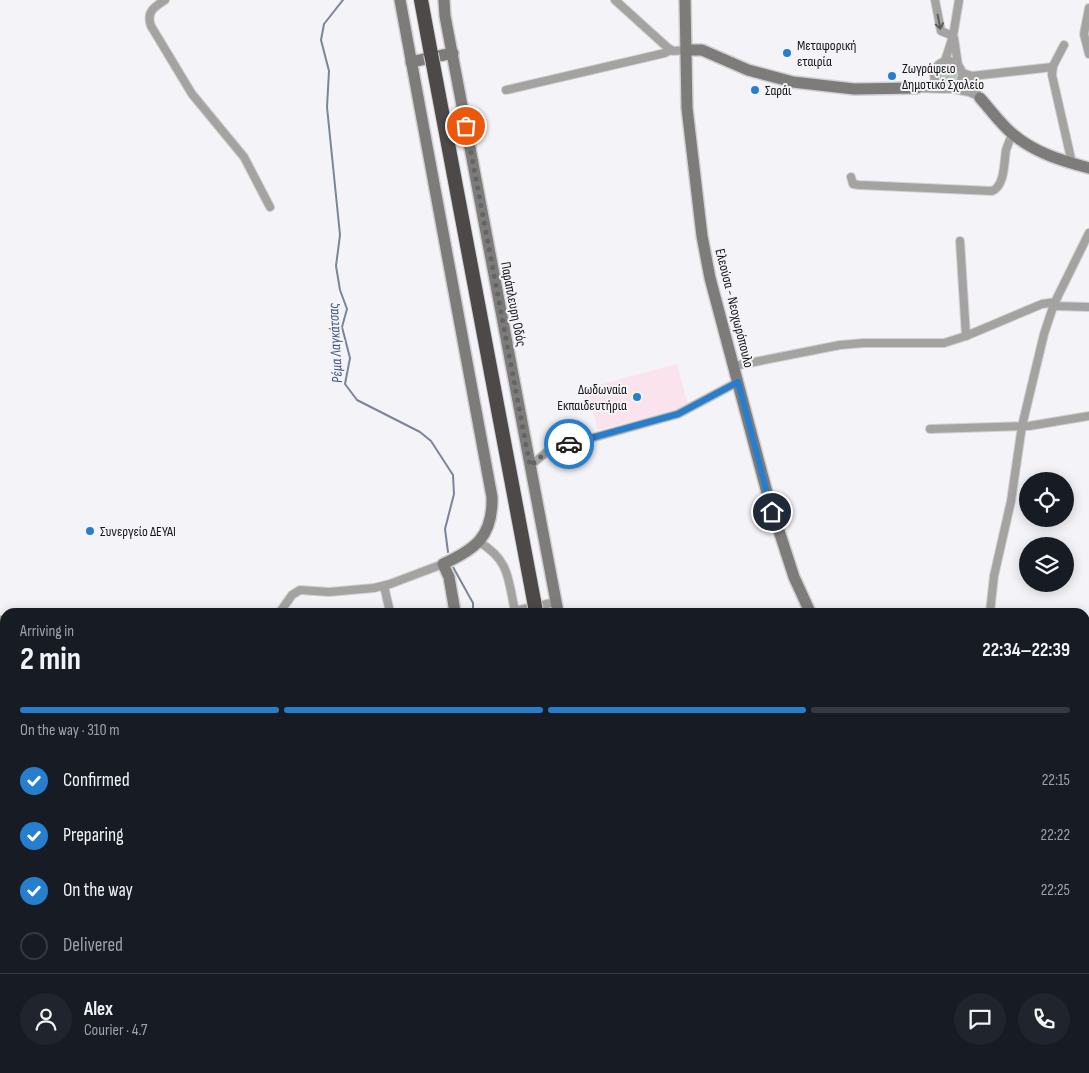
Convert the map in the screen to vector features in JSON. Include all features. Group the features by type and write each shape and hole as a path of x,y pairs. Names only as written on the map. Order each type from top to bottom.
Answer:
{"highway":[{"path":"421,0 535,607"}],"street":[{"path":"165,0 154,7 150,13 150,22 153,30 192,94 244,157 270,207"},
{"path":"283,608 292,595 300,590 336,592 384,586 443,564 460,556 479,542 486,532 491,518 491,489 400,0"},
{"name":"Παράπλευρη Οδός","path":"444,0 445,16 557,607"},
{"path":"615,0 638,23 670,50"},
{"name":"Ελεούσα - Νεοχωρόπουλο","path":"685,0 687,108 702,236 714,296 734,366 752,441 776,523 794,576 808,608"},
{"path":"935,0 941,30 953,36"},
{"path":"945,61 953,36 959,0"},
{"path":"1089,8 1084,34 1089,54"},
{"path":"953,36 958,65 980,98 1013,134 1043,153 1089,168"},
{"path":"1064,45 1053,67 1053,80 1072,163"},
{"path":"506,90 665,53 670,50 702,50 738,66 793,82 854,89 953,89 969,92 980,98"},
{"path":"411,62 453,53"},
{"path":"916,88 926,82 934,74 937,66 945,61 954,62 958,65"},
{"path":"963,73 972,76 1053,67"},
{"path":"953,89 961,82 963,73"},
{"path":"934,74 936,83 944,89"},
{"path":"851,177 853,184 858,185 992,192 1000,184 1008,144 1013,134"},
{"path":"990,608 994,576 1011,501 1022,426 1046,328 1054,304 1089,233"},
{"path":"960,241 966,336"},
{"path":"734,366 840,345 864,343 944,343 966,336 1042,304 1089,307"},
{"path":"530,466 549,450 678,414 738,382"},
{"path":"930,429 1041,425 1089,416"},
{"path":"479,542 497,555 504,565 514,608"},
{"path":"443,564 451,585 454,608"},
{"path":"384,586 389,608"}],"shaded area":[{"name":"Δωδωναία Εκπαιδευτήρια","path":"677,364 688,406 598,430 586,388"}],"green space":[{"path":"945,64 953,64 959,70 959,78 953,84 945,84 939,78 939,70"}],"waterway":[{"name":"Ρέμα Λαγκάτσας","path":"343,0 324,24 321,40 329,71 327,107 340,235 336,266 340,290 347,309 342,327 350,358 345,384 357,400 420,432 431,441 453,475 454,494 445,529 448,552"},
{"name":"Ρέμα Λαγκάτσας","path":"453,567 473,603 473,608"}],"way so far":[{"path":"466,126 530,466 549,450 569,444"}],"place":[{"name":"Μεταφορική εταιρία","path":"787,53"},
{"name":"Ζωγράφειο Δημοτικό Σχολείο","path":"892,76"},
{"name":"Σαράι","path":"755,90"},
{"name":"Δωδωναία Εκπαιδευτήρια","path":"637,397"},
{"name":"Συνεργείο ΔΕΥΑΙ","path":"90,531"}],"route":[{"path":"569,444 678,414 738,382 772,512"}]}
